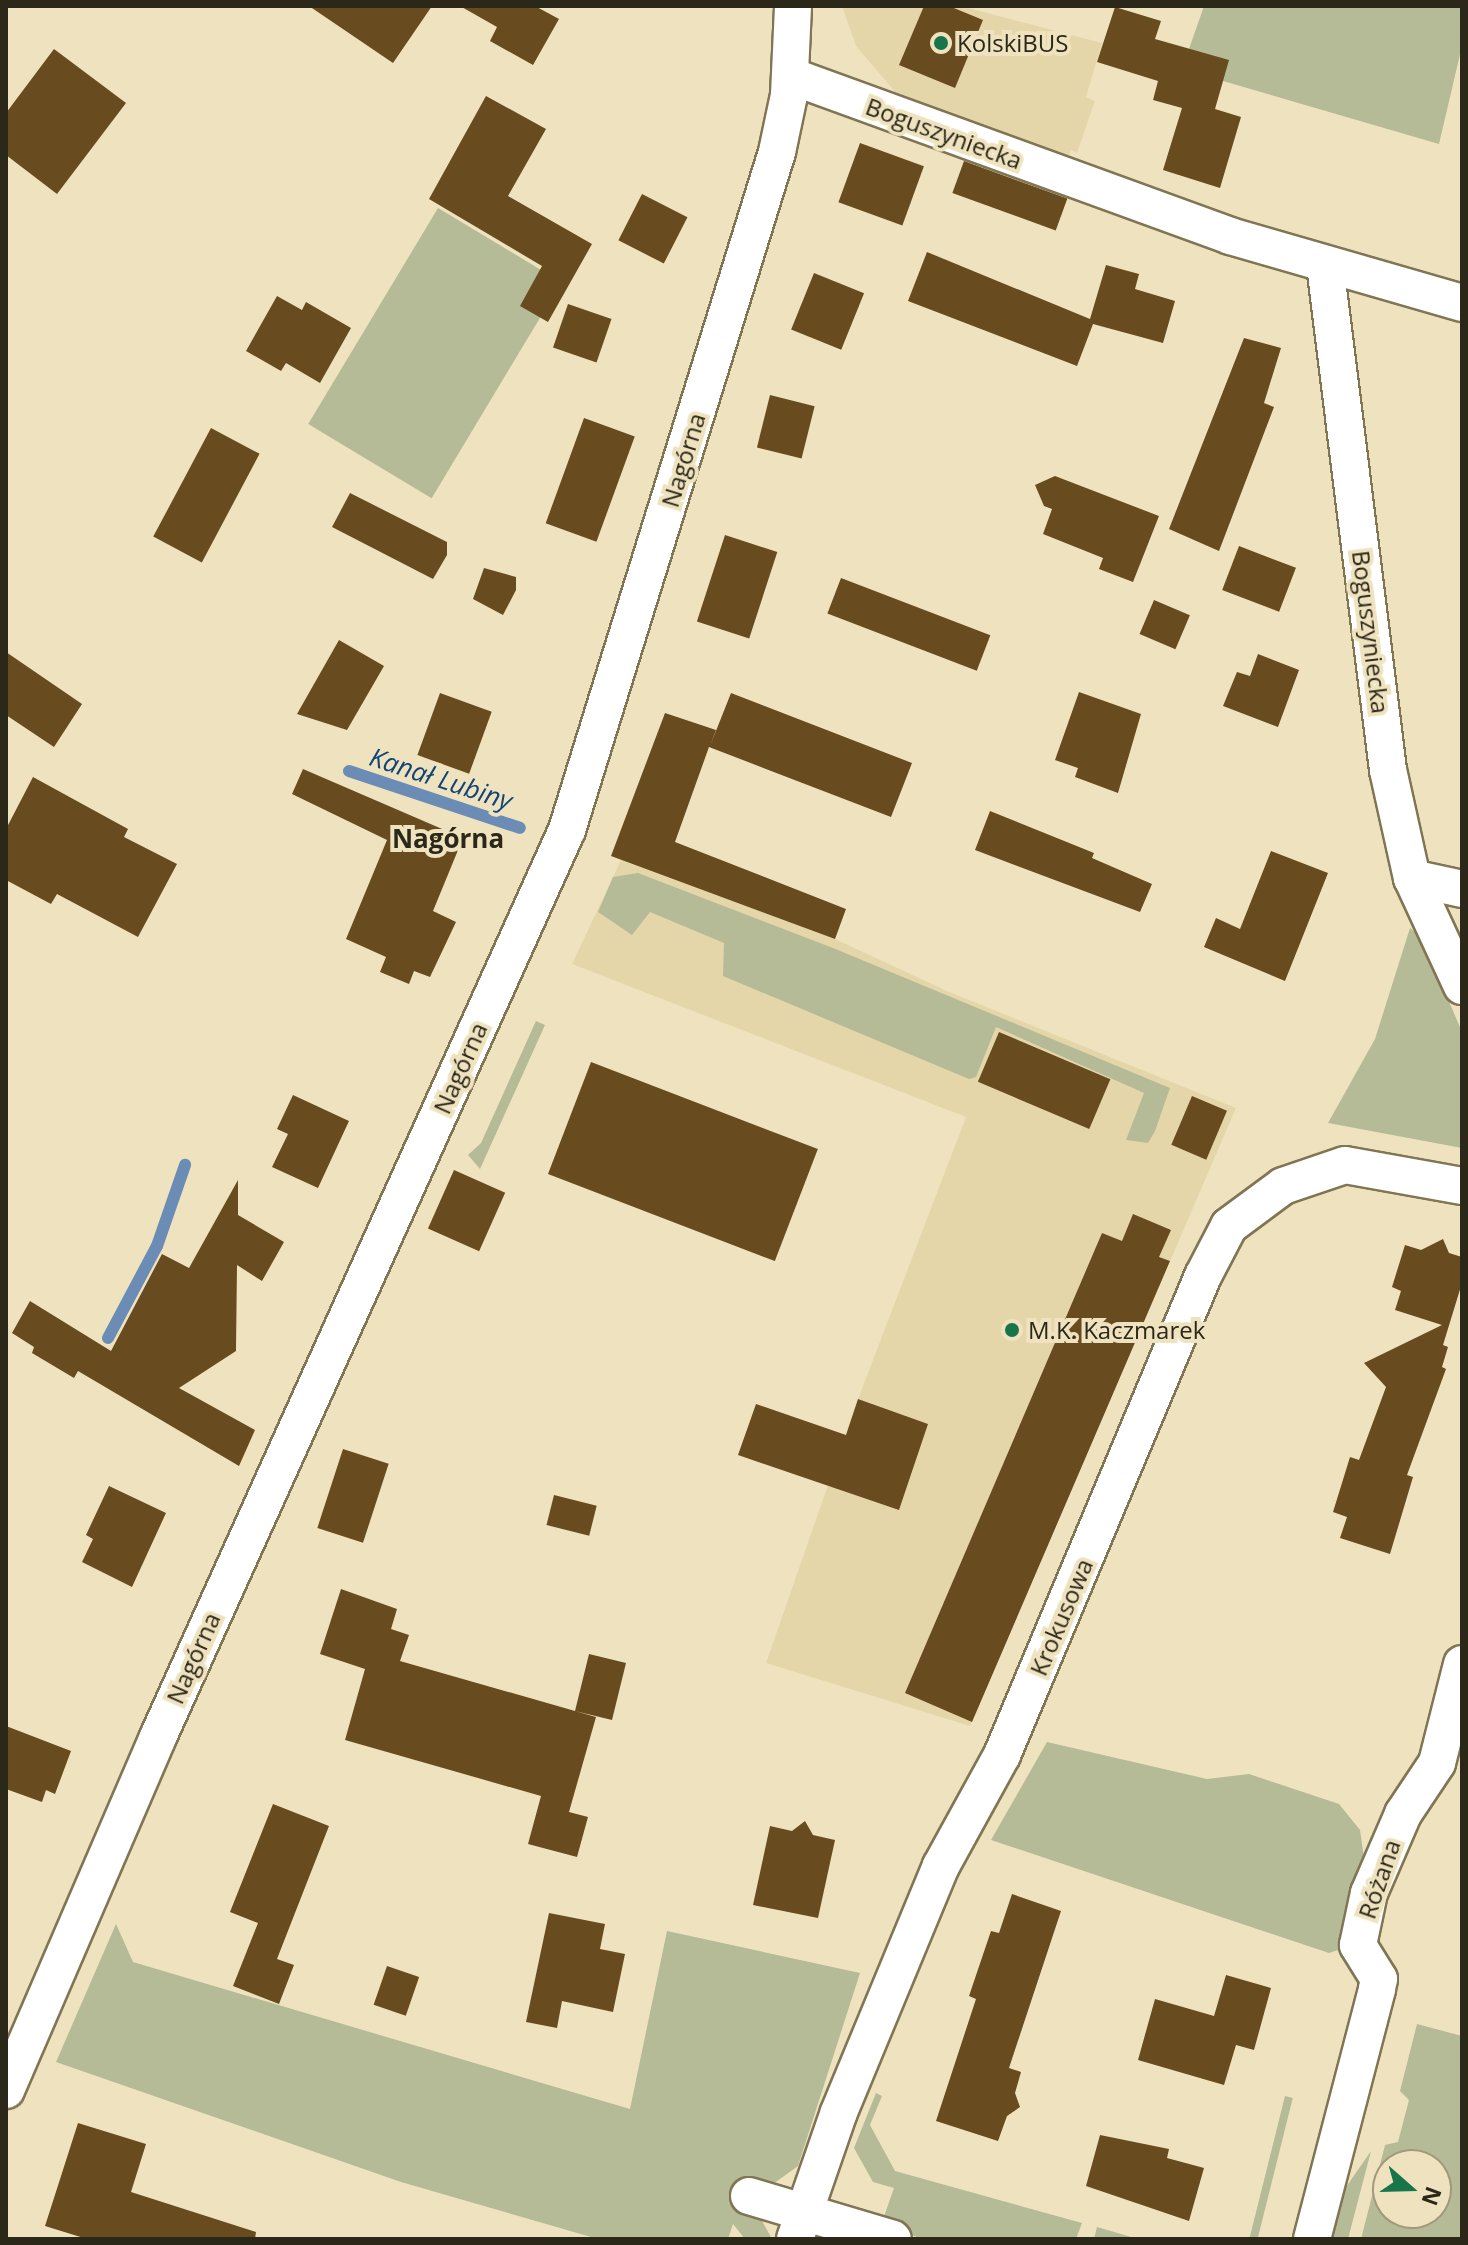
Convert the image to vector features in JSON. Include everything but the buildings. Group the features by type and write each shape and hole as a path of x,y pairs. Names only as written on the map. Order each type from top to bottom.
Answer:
{"street":[{"name":"Nagórna","path":"6,2090 169,1712 567,830 777,152 791,76 793,6"},
{"name":"Boguszyniecka","path":"791,76 1098,190 1325,265 1462,303"},
{"name":"Boguszyniecka","path":"1325,265 1388,770 1412,878 1462,986"},
{"path":"1412,878 1462,889"},
{"name":"Krokusowa","path":"799,2225 941,1866 1002,1755 1203,1276 1229,1226 1283,1186 1345,1165 1462,1186"},
{"name":"Różana","path":"1312,2239 1379,1979 1358,1945 1369,1893 1403,1814 1437,1763 1462,1664"},
{"path":"749,2196 799,2225 893,2239"}],"shaded area":[{"path":"842,6 961,6 1102,43 1086,97 1095,101 1077,153 1071,150 1067,162 903,101 856,46"},
{"name":"M.K. Kaczmarek","path":"621,860 835,939 947,991 1236,1108 970,1726 766,1663 858,1399 966,1117 572,964"}],"green space":[{"path":"1204,6 1462,6 1461,50 1439,144 1182,69"},
{"path":"438,208 561,282 432,498 308,424"},
{"path":"638,873 833,948 1170,1088 1155,1131 1148,1143 1126,1140 1144,1093 996,1027 976,1077 969,1079 723,976 724,943 650,912 632,935 598,912 613,877"},
{"path":"1410,928 1422,938 1462,1032 1462,1148 1328,1123 1375,1039"},
{"path":"536,1021 545,1025 480,1169 468,1155 481,1143"},
{"path":"1047,1742 1207,1779 1249,1774 1339,1804 1360,1830 1364,1858 1349,1909 1350,1946 1329,1953 991,1840"},
{"path":"116,1924 133,1962 630,2109 667,1931 860,1973 798,2166 773,2184 746,2179 737,2210 760,2217 772,2239 745,2239 733,2224 728,2239 598,2239 401,2182 56,2062"},
{"path":"1417,2024 1462,2036 1462,2239 1361,2239 1372,2196 1372,2229 1452,2229 1452,2149 1384,2149 1385,2145 1398,2142 1409,2100 1400,2091"},
{"path":"876,2093 882,2096 870,2125 895,2171 1082,2223 1076,2239 921,2239 882,2222 894,2188 873,2182 854,2148"},
{"path":"1285,2096 1293,2098 1258,2239 1249,2239"},
{"path":"1371,2151 1348,2239 1331,2239 1344,2190"},
{"path":"1097,2227 1138,2239 1094,2239"}],"waterway":[{"name":"Kanał Lubiny","path":"349,771 520,828"},
{"name":"Kanał Lubiny","path":"108,1338 157,1246 185,1165"}],"place":[{"name":"KolskiBUS","path":"941,43"},
{"name":"M.K. Kaczmarek","path":"1012,1330"}],"district":[{"name":"Nagórna","path":"448,839"}]}
